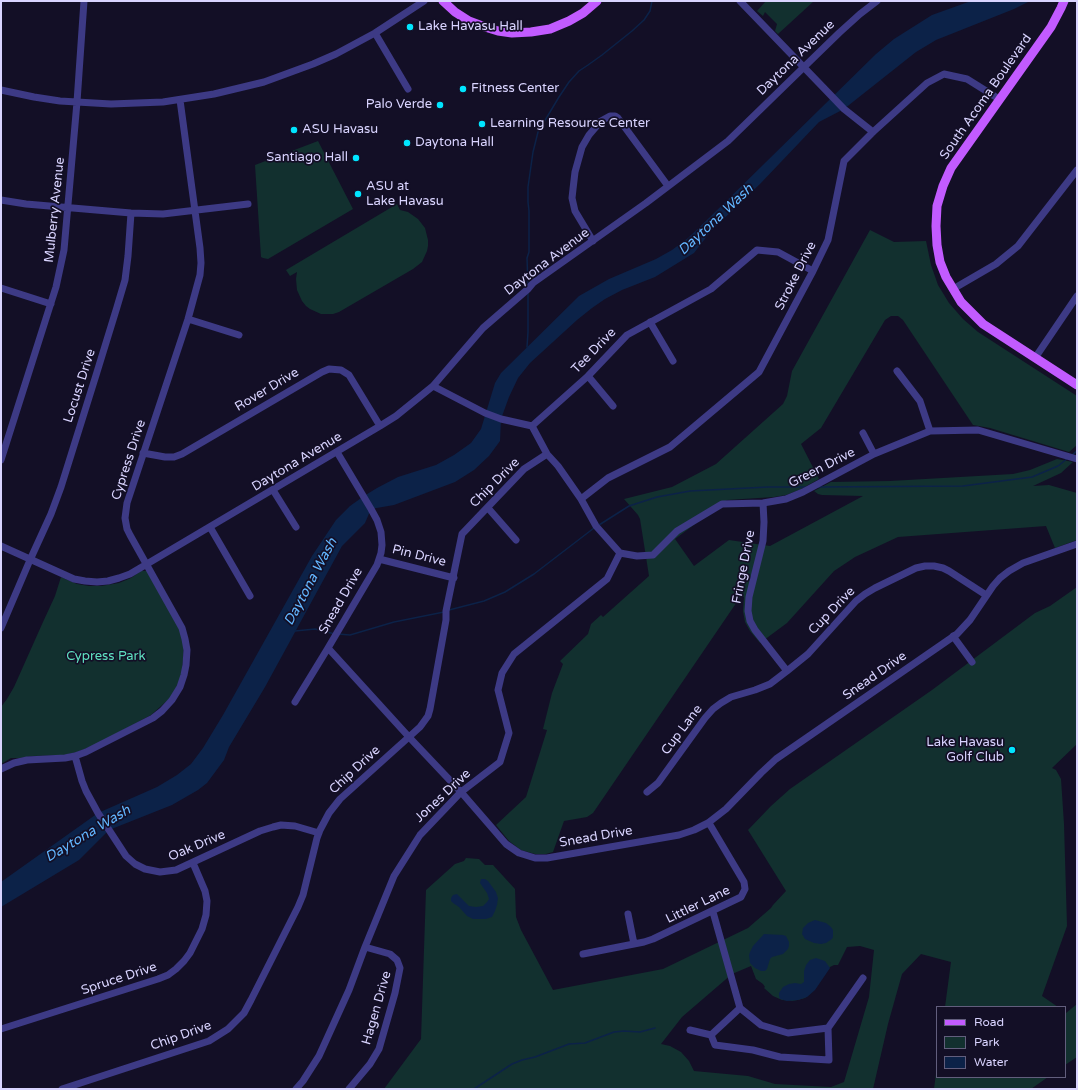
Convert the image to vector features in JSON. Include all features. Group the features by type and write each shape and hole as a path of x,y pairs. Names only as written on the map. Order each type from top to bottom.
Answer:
{"main road":[{"path":"443,1 455,12 470,21 498,31 512,33 550,29 583,13 598,1"},
{"name":"South Acoma Boulevard","path":"1064,1 1051,27 951,168 943,186 937,206 936,245 940,262 946,277 961,302 971,314 983,324 1077,385"}],"street":[{"name":"Mulberry Avenue","path":"1,460 51,304 62,263 77,102 84,1"},
{"path":"1,90 34,97 77,102 137,104 180,100 239,89 289,74 336,54 375,33 424,1"},
{"path":"740,1 844,109 873,132"},
{"name":"Daytona Avenue","path":"1,546 68,577 79,580 91,582 108,581 120,578 130,574 380,426 396,416 433,386 482,328 534,284 728,141 839,33 877,1"},
{"path":"375,33 408,89"},
{"name":"Stroke Drive","path":"581,499 608,478 670,447 759,372 828,240 844,161 873,132 927,83 944,74 967,79 999,99"},
{"name":"Cypress Drive","path":"1,769 14,763 27,760 65,758 86,752 156,716 172,700 183,680 187,657 186,642 183,631 128,532 125,518 127,503 188,319 200,275 201,263 195,210 180,100"},
{"path":"594,241 575,211 572,198 575,172 582,147 589,135 601,122 610,116 615,116 618,118 668,186"},
{"path":"953,289 996,264 1018,246 1077,170"},
{"path":"1,200 68,208 163,214 248,204"},
{"name":"Locust Drive","path":"1,628 51,514 61,487 125,280 131,213"},
{"name":"Tee Drive","path":"532,426 588,376 627,335 711,289 757,250 778,252 813,271"},
{"path":"1,288 51,304"},
{"path":"1034,358 1077,296"},
{"path":"188,319 239,335"},
{"path":"650,322 673,361"},
{"name":"Rover Drive","path":"143,453 165,458 182,454 329,369 342,371 351,378 380,426"},
{"path":"898,371 920,401 930,431"},
{"path":"588,376 613,406"},
{"path":"433,386 489,415 532,426 547,454 558,466 581,499 596,526 620,553"},
{"name":"Green Drive","path":"620,553 637,556 653,554 677,531 722,504 763,503 786,499 797,495 874,454 930,431 978,430 1077,458"},
{"path":"863,433 874,454"},
{"name":"Snead Drive","path":"337,452 371,509 378,524 382,540 379,558 375,568 328,648 461,792 509,847 523,855 535,858 547,858 679,834 694,830 709,823 726,809 776,759 961,630 970,620 986,595 1000,578 1013,568 1077,544"},
{"name":"Chip Drive","path":"62,1089 202,1044 216,1038 234,1024 248,1006 298,907 303,895 319,833 329,813 340,799 423,723 430,712 446,620 446,611 462,534 524,469 547,454"},
{"path":"273,490 296,527"},
{"name":"Fringe Drive","path":"763,503 763,541 748,601 748,614 755,630 787,671"},
{"path":"488,508 516,540"},
{"path":"210,527 250,596"},
{"name":"Jones Drive","path":"296,1089 319,1056 349,990 394,876 420,835 461,792 500,762 509,733 498,690 502,673 514,654 607,579 620,553"},
{"name":"Pin Drive","path":"379,558 454,578"},
{"name":"Cup Drive","path":"787,671 808,654 860,597 916,568 928,566 943,568 986,595"},
{"path":"953,636 972,662"},
{"path":"295,702 328,648"},
{"name":"Cup Lane","path":"647,792 658,783 712,710 731,697 770,684 787,671"},
{"name":"Oak Drive","path":"75,756 82,781 90,799 121,850 129,859 142,868 156,872 172,871 193,863 260,831 273,827 290,825 319,833"},
{"name":"Littler Lane","path":"582,954 644,942 662,936 739,899 743,894 745,887 743,880 709,823"},
{"name":"Spruce Drive","path":"1,1029 158,980 176,969 190,953 202,929 206,915 207,901 205,891 193,863"},
{"path":"713,912 740,1008 761,1025 788,1033 828,1028"},
{"path":"628,914 634,944"},
{"name":"Hagen Drive","path":"349,1089 370,1064 379,1049 395,993 400,968 397,960 390,954 365,947"},
{"path":"711,1035 715,1045 753,1050 780,1058 829,1060 828,1028 863,978"},
{"path":"711,1035 740,1008"},
{"path":"690,1030 711,1035"}],"green space":[{"path":"766,1 814,1 778,34 775,31 777,24 765,12 763,16 757,11"},
{"path":"318,141 353,209 268,259 263,258 261,257 255,165"},
{"path":"397,204 400,210 408,212 418,219 425,228 428,246 422,262 413,269 339,312 333,314 321,314 306,306 297,290 297,272 290,276 286,270"},
{"path":"870,230 894,242 926,241 931,265 938,285 949,303 963,319 978,332 1077,396 1077,445 1069,452 990,428 973,425 903,320 898,316 891,316 885,320 821,428 801,444 819,479 786,495 727,500 675,539 694,566 729,540 770,546 863,496 822,495 814,491 831,482 890,481 1013,474 1030,470 1057,459 1073,462 1061,473 1033,486 1049,485 1077,493 1077,540 1055,548 1046,526 898,537 855,557 834,571 787,623 760,643 745,622 743,611 744,597 741,596 593,813 587,817 564,821 553,852 546,854 535,854 521,850 509,841 496,825 526,797 547,730 543,729 552,693 563,664 560,661 588,634 591,624 601,615 603,617 649,576 640,519 624,499 672,487 716,464 783,404 787,396 792,371"},
{"name":"Cypress Park","path":"141,571 147,571 180,629 184,647 182,672 179,683 170,698 151,715 97,744 77,752 64,755 11,758 1,764 1,707 14,687 55,596 61,577 77,584 101,586 119,583 131,578"},
{"path":"1077,587 1077,744 1052,768 1056,770 1061,779 1067,926 1042,996 1057,1006 945,1006 951,962 921,954 902,974 888,1024 873,1089 384,1089 421,1039 426,890 455,864 464,861 466,858 479,859 485,865 493,865 515,889 516,917 521,930 553,990 663,969 748,928 771,908 786,891 748,830 771,806 790,789 932,690 1035,613 1050,606","holes":["860,946 874,950 869,997 844,1082 831,1087 775,1084 748,1076 694,1071 689,1061 681,1052 670,1046 661,1044 682,1017 732,974 751,966 756,979 763,984 765,987 764,988 773,996 782,1000 798,1000 805,998 811,993 830,967 838,965 847,947"]},
{"path":"1077,1004 1077,1057 1066,1064 1066,1013"},
{"path":"936,1074 936,1078 1047,1078 1031,1089 934,1089"}],"water":[{"name":"Daytona Wash","path":"971,1 1030,1 1014,9 936,40 916,52 844,109 819,122 760,184 711,231 694,253 655,277 622,290 605,299 577,320 530,363 518,378 501,419 500,441 489,456 474,470 455,482 394,505 371,509 365,523 342,546 265,687 229,747 224,760 207,783 172,805 109,830 79,860 1,907 1,882 98,813 157,787 177,775 191,764 203,748 223,715 312,556 336,520 350,506 377,488 398,477 436,465 471,443 481,429 495,383 501,373 579,296 609,279 656,259 672,250 688,238 876,54 894,39 932,15"},
{"path":"481,879 488,881 496,892 498,898 497,905 492,917 486,919 473,919 467,916 453,903 451,898 453,895 457,894 469,906 483,906 489,899 480,883"},
{"path":"815,920 826,923 833,930 832,939 826,943 814,943 805,939 802,934 803,928 808,923"},
{"path":"764,934 786,936 789,946 783,954 772,957 767,969 765,971 761,971 750,963 749,955 753,946"},
{"path":"816,958 825,961 830,968 815,990 807,997 798,1000 787,1001 780,999 779,993 783,987 789,984 801,984 804,982 804,971 806,965 810,960"}],"waterway":[{"path":"528,285 528,187 533,152 538,132 569,82 579,71 602,55 644,20 650,11 652,1"},
{"path":"527,347 528,293"},
{"path":"1072,455 1077,451"},
{"path":"817,487 963,486 1032,477 1058,466 1068,458"},
{"path":"599,525 629,506 657,497 690,491 768,487 805,487"},
{"path":"449,610 484,601 505,592 534,574 594,528"},
{"path":"338,634 350,635 394,622 444,612"},
{"name":"Daytona Wash","path":"295,631 315,629 335,634"},
{"path":"474,1089 512,1064 569,1044 585,1043 614,1032 640,1032 655,1028"}],"place":[{"name":"Lake Havasu Hall","path":"410,27"},
{"name":"Fitness Center","path":"463,89"},
{"name":"Palo Verde","path":"440,105"},
{"name":"Learning Resource Center","path":"482,124"},
{"name":"ASU Havasu","path":"294,130"},
{"name":"Daytona Hall","path":"407,143"},
{"name":"Santiago Hall","path":"356,158"},
{"name":"ASU at Lake Havasu","path":"358,194"},
{"name":"Lake Havasu Golf Club","path":"1012,750"}]}
